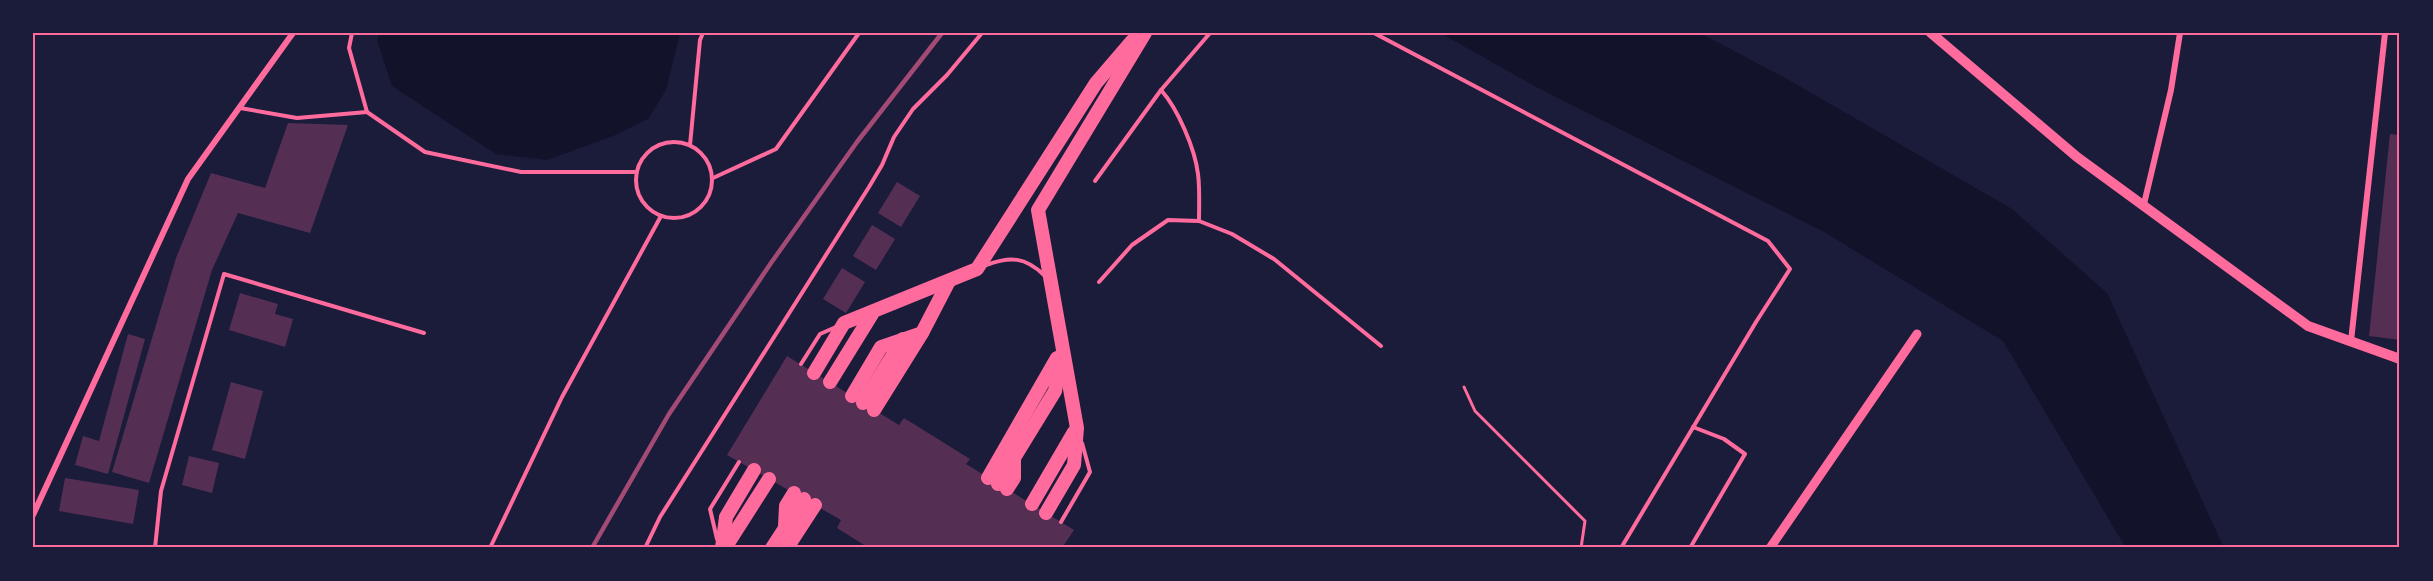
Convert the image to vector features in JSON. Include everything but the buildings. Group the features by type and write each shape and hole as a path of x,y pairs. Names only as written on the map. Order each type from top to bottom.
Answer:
{"highway":[{"path":"814,373 844,323 872,314 977,269 1096,83 1139,33"},
{"path":"1046,513 1074,465 1077,428 1038,210 1144,33"},
{"path":"863,403 922,333 949,281"},
{"path":"830,382 872,314"},
{"path":"863,403 881,347 922,333"},
{"path":"863,403 903,339"},
{"path":"1063,348 1055,391 998,484 1063,348"},
{"path":"1032,504 1077,428"},
{"path":"722,548 726,517 754,470"},
{"path":"722,548 769,479"},
{"path":"772,548 785,528 786,506 804,499 787,548"}],"main road":[{"path":"1930,33 2077,157 2308,326 2400,359"}],"street":[{"path":"33,515 188,179 293,33"},
{"path":"2144,204 2171,90 2180,33"},
{"path":"2351,341 2385,33"},
{"path":"1770,548 1917,334"}],"lane":[{"path":"351,33 349,48 367,112"},
{"path":"690,145 700,40 703,33"},
{"path":"713,178 776,149 860,33"},
{"path":"645,548 660,517 869,187 894,137 913,109 947,75 982,33"},
{"path":"1095,181 1161,90 1210,33"},
{"path":"1374,33 1768,241 1790,269 1621,548"},
{"path":"1161,90 1168,97 1189,139 1198,174 1199,221"},
{"path":"239,108 297,118 367,112 425,152 521,172 637,172"},
{"path":"668,142 690,145 706,159 713,178 711,191 706,202 686,217 661,216 644,203 639,194 637,172 641,161 657,146 668,142"},
{"path":"490,548 562,397 661,216"},
{"path":"1099,282 1132,245 1168,220 1199,221 1233,234 1274,259 1381,346"},
{"path":"977,269 1012,259 1029,262 1051,282"},
{"path":"155,548 161,491 224,274 424,333"},
{"path":"801,364 820,334 844,323"},
{"path":"1061,522 1090,472 1077,428"},
{"path":"1690,548 1745,454 1724,440 1693,428"},
{"path":"722,548 710,509 739,462"}],"path":[{"path":"1464,387 1475,411 1585,522 1581,548"}],"shaded area":[{"path":"380,33 680,33 666,90 648,119 613,136 547,160 496,154 392,86 377,40"},
{"path":"1440,33 1700,33 1787,79 2012,209 2107,293 2224,548 2126,548 2003,341 1824,232 1542,90"}],"railway":[{"path":"592,548 669,414 771,263 857,142 942,33"}]}
